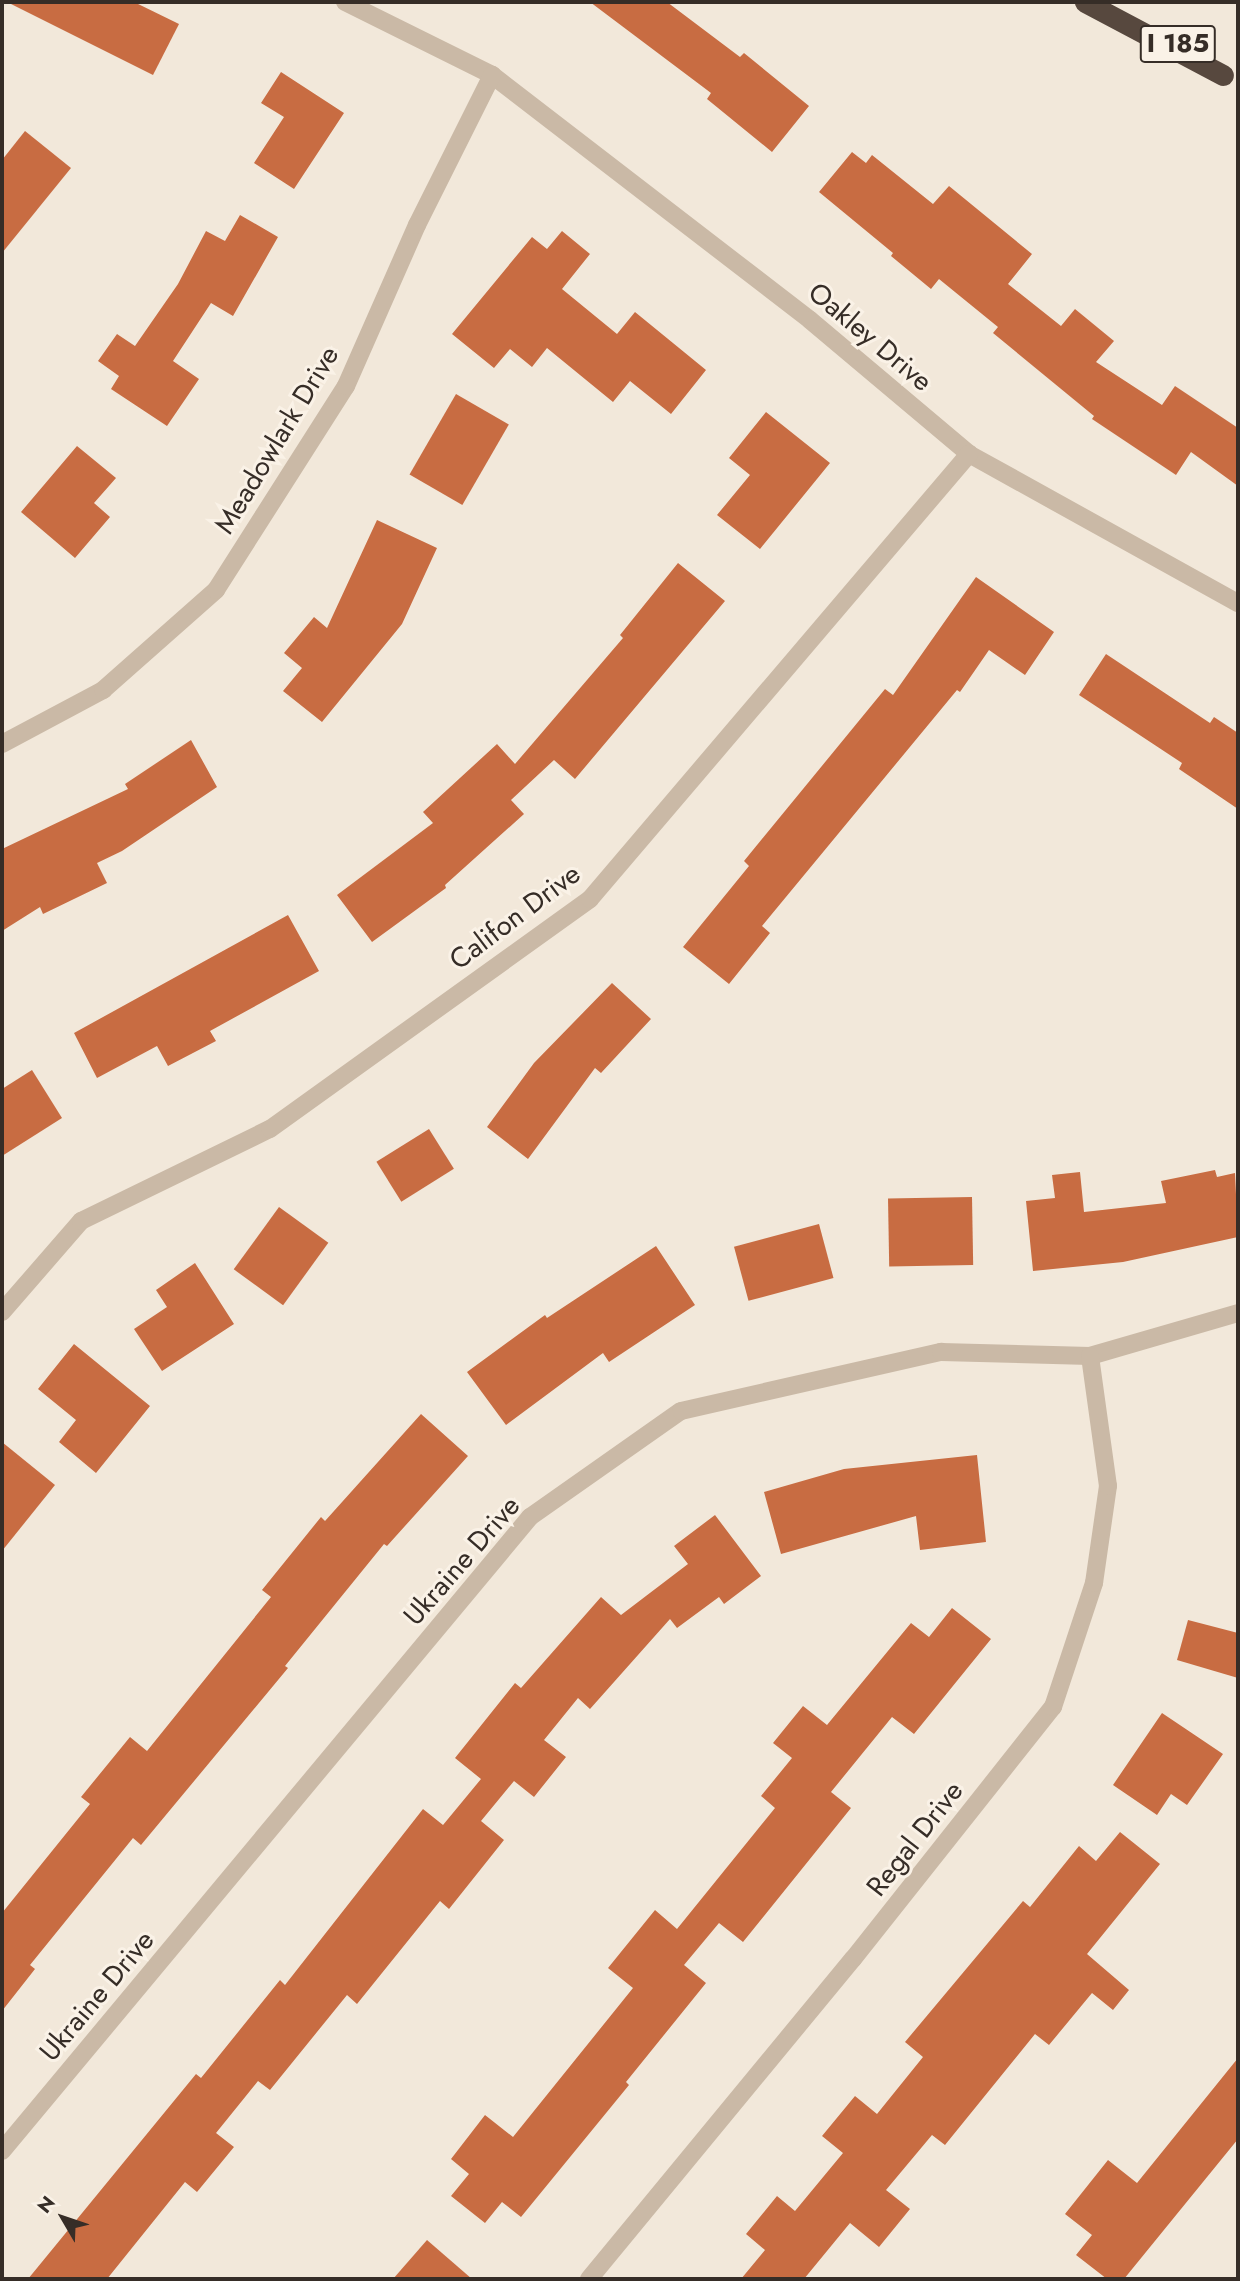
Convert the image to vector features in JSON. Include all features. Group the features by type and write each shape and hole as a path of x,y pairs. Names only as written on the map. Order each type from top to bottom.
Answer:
{"highway":[{"path":"1085,2 1231,80"},
{"name":"I 185","path":"1118,2 1231,80"}],"street":[{"name":"Oakley Drive","path":"345,2 492,75 810,320 969,454 1238,603"},
{"name":"Meadowlark Drive","path":"2,744 103,690 216,590 346,386 417,225 492,75"},
{"name":"Califon Drive","path":"2,1312 81,1221 270,1129 590,899 969,454"},
{"name":"Ukraine Drive","path":"2,2151 530,1517 681,1411 941,1352 1090,1356 1238,1313"},
{"name":"Regal Drive","path":"589,2279 853,1959 1053,1707 1094,1583 1108,1486 1090,1356"}],"building":[{"path":"7,2 134,2 179,24 153,75"},
{"path":"590,2 667,2 740,57 744,53 809,106 772,152 707,99 711,93"},
{"path":"281,72 344,113 294,189 254,163 284,117 261,103"},
{"path":"25,131 71,168 2,253 2,160"},
{"path":"852,152 866,163 872,155 933,204 949,186 1032,254 1008,284 1061,326 1075,309 1114,341 1096,362 1162,405 1175,386 1238,428 1238,486 1191,452 1176,475 1092,419 1094,416 993,333 998,327 939,279 931,289 891,256 893,253 819,192"},
{"path":"240,215 278,237 233,316 211,303 173,361 199,379 167,426 111,389 119,376 98,361 117,334 135,346 178,284 206,231 225,241"},
{"path":"562,231 590,254 562,289 617,334 635,312 706,370 671,414 630,381 613,402 547,348 532,367 510,349 494,368 452,334 532,237 547,249"},
{"path":"456,394 509,424 462,505 410,475"},
{"path":"766,412 830,463 760,549 717,515 750,475 729,458"},
{"path":"77,446 116,478 94,503 110,517 75,558 21,512"},
{"path":"377,520 437,548 402,624 322,722 283,691 302,668 284,653 314,617 327,628"},
{"path":"678,563 725,601 575,779 554,760 511,800 524,814 445,885 446,888 372,942 337,895 433,823 423,812 497,744 515,764 623,638 620,635"},
{"path":"976,577 1054,632 1025,675 989,650 960,692 957,690 762,926 770,933 729,984 683,947 749,866 744,861 885,689 893,695"},
{"path":"1106,654 1210,723 1214,717 1238,733 1238,809 1179,769 1182,763 1079,695"},
{"path":"191,740 217,787 122,851 97,863 107,883 43,914 40,907 2,931 2,849 128,789 125,784"},
{"path":"288,915 319,971 210,1031 216,1041 168,1066 157,1046 97,1078 74,1033"},
{"path":"612,983 651,1019 601,1073 595,1068 528,1159 487,1127 534,1063"},
{"path":"32,1070 62,1118 2,1156 2,1089"},
{"path":"429,1129 454,1169 401,1202 376,1162"},
{"path":"1215,1170 1217,1177 1235,1173 1238,1237 1123,1262 1033,1271 1026,1201 1055,1198 1052,1175 1080,1172 1084,1212 1166,1203 1161,1181"},
{"path":"972,1197 973,1265 889,1266 888,1198"},
{"path":"279,1207 328,1243 283,1305 234,1269"},
{"path":"819,1224 833,1278 748,1301 734,1247"},
{"path":"656,1246 695,1305 609,1362 603,1353 506,1425 467,1372 545,1315 547,1318"},
{"path":"195,1263 234,1324 162,1371 134,1329 167,1307 156,1290"},
{"path":"74,1344 150,1406 96,1473 59,1442 76,1420 38,1389"},
{"path":"421,1414 468,1456 387,1546 384,1544 285,1666 288,1668 141,1845 133,1838 30,1965 35,1969 2,2011 2,1913 90,1804 81,1797 130,1737 147,1751 271,1597 262,1590 321,1517 325,1521"},
{"path":"2,1442 55,1485 2,1551"},
{"path":"977,1455 986,1542 920,1550 916,1516 781,1554 764,1492 844,1469"},
{"path":"715,1515 761,1576 724,1604 719,1597 677,1628 670,1619 590,1709 578,1698 544,1740 566,1757 534,1797 514,1781 481,1821 504,1840 449,1909 440,1901 357,2004 347,1995 270,2090 258,2081 216,2133 234,2147 197,2192 185,2182 107,2279 28,2279 196,2074 201,2078 280,1980 285,1985 423,1809 443,1825 481,1779 455,1758 515,1683 521,1688 601,1597 621,1615 688,1564 674,1546"},
{"path":"952,1608 991,1639 914,1734 892,1717 831,1792 851,1808 743,1942 719,1923 684,1965 706,1983 626,2082 629,2085 521,2217 502,2202 485,2223 451,2196 469,2174 451,2159 485,2115 513,2137 633,1988 608,1968 655,1910 677,1929 775,1808 761,1796 792,1758 773,1743 803,1706 827,1725 911,1623 929,1637"},
{"path":"1188,1620 1238,1633 1238,1678 1177,1660"},
{"path":"1162,1713 1223,1754 1187,1805 1171,1794 1157,1815 1113,1785"},
{"path":"1120,1832 1160,1864 1087,1954 1129,1990 1113,2010 1092,1993 1049,2045 1035,2034 945,2145 932,2135 886,2190 910,2209 879,2247 850,2223 804,2279 741,2279 765,2250 746,2234 777,2196 795,2211 843,2153 822,2136 855,2096 877,2114 923,2057 905,2042 1023,1901 1030,1907 1079,1846 1096,1861"},
{"path":"1238,2058 1238,2139 1124,2279 1107,2279 1076,2255 1092,2235 1065,2214 1108,2160 1137,2183"},
{"path":"427,2240 472,2279 393,2279"}]}
